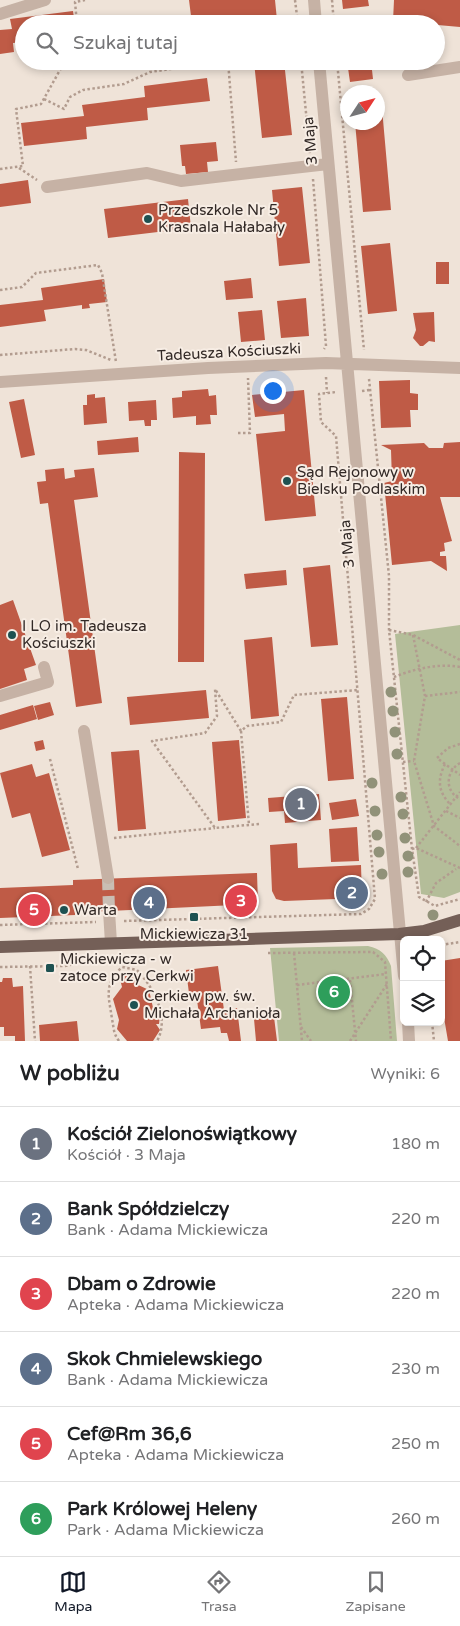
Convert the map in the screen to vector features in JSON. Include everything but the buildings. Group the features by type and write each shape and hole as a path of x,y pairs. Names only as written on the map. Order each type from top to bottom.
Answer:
{"main road":[{"path":"0,947 399,934 424,931 460,920"}],"street":[{"path":"0,14 45,0"},
{"path":"314,0 315,15"},
{"path":"445,69 460,67"},
{"name":"3 Maja","path":"320,70 400,942"},
{"path":"408,75 440,70"},
{"path":"47,187 147,173 181,180 328,164"},
{"name":"Tadeusza Kościuszki","path":"0,382 248,367 346,364 373,372 460,368"},
{"path":"0,696 48,682 44,667"},
{"path":"84,731 108,878"},
{"path":"110,916 111,943"},
{"path":"408,1026 409,1041"}],"path":[{"path":"77,15 75,2 85,0"},
{"path":"296,0 297,15"},
{"path":"332,0 333,15"},
{"path":"0,169 22,166 16,109 41,104 60,70"},
{"path":"44,99 64,109 70,97 83,90 124,84 150,72 164,70"},
{"path":"228,70 237,173"},
{"path":"302,70 326,346 325,349 316,349"},
{"path":"339,70 364,351 369,354 373,372 369,379 369,390 390,576 389,630 412,849 419,897 435,906 460,898"},
{"path":"18,167 47,187"},
{"path":"0,290 22,287 36,274 98,265 102,273 116,362 86,350 75,349 0,354"},
{"path":"238,433 250,433 248,367"},
{"path":"369,379 373,372"},
{"path":"0,925 110,916 361,914 369,909 375,899 376,889 336,436 321,422 319,394 369,390"},
{"path":"389,630 413,635 460,660"},
{"path":"413,635 425,696 414,761 434,826 460,846"},
{"path":"394,677 420,669 447,665 460,667"},
{"path":"215,828 152,741 204,733 217,716 215,689 241,731 249,825"},
{"path":"241,731 247,726 281,722 294,695 358,690"},
{"path":"425,696 460,692"},
{"path":"460,744 448,748 437,758 460,775"},
{"path":"50,759 78,869"},
{"path":"403,762 414,761"},
{"path":"458,798 448,784 452,769 460,763"},
{"path":"445,764 440,774 439,786 443,797 450,805"},
{"path":"412,849 416,848 450,805 458,798 460,792"},
{"path":"446,811 460,818"},
{"path":"101,839 259,824"},
{"path":"416,848 458,868 436,884 426,902"},
{"path":"445,944 460,942"},
{"path":"302,1041 294,953 373,952 385,962 391,1041"},
{"path":"124,955 125,967"},
{"path":"30,966 35,1041"},
{"path":"118,1040 112,1029 108,997 114,976 125,967"},
{"path":"125,967 137,970 153,992 163,1020 161,1033 157,1041"},
{"path":"297,985 350,980 386,974"},
{"path":"350,980 356,1041"},
{"path":"350,1041 388,983"},
{"path":"301,1026 311,1041"},
{"path":"432,1026 434,1041"}],"green space":[{"path":"460,625 460,892 444,898 421,894 395,634"},
{"path":"368,946 383,953 391,966 397,1041 279,1041 270,948"}],"tunnel":[{"path":"108,878 109,911"}],"place":[{"name":"Przedszkole Nr 5 Krasnala Hałabały","path":"148,219"},
{"name":"Sąd Rejonowy w Bielsku Podlaskim","path":"287,481"},
{"name":"I LO im. Tadeusza Kościuszki","path":"12,635"},
{"name":"Kościół Zielonoświątkowy","path":"301,804"},
{"name":"Bank Spółdzielczy","path":"352,893"},
{"name":"Dbam o Zdrowie","path":"241,901"},
{"name":"Skok Chmielewskiego","path":"149,903"},
{"name":"Cef@Rm 36,6","path":"34,910"},
{"name":"Warta","path":"64,910"},
{"name":"Mickiewicza 31","path":"194,917"},
{"name":"Mickiewicza - w zatoce przy Cerkwi","path":"50,968"},
{"name":"Park Królowej Heleny","path":"334,992"},
{"name":"Cerkiew pw. św. Michała Archanioła","path":"134,1005"}]}
